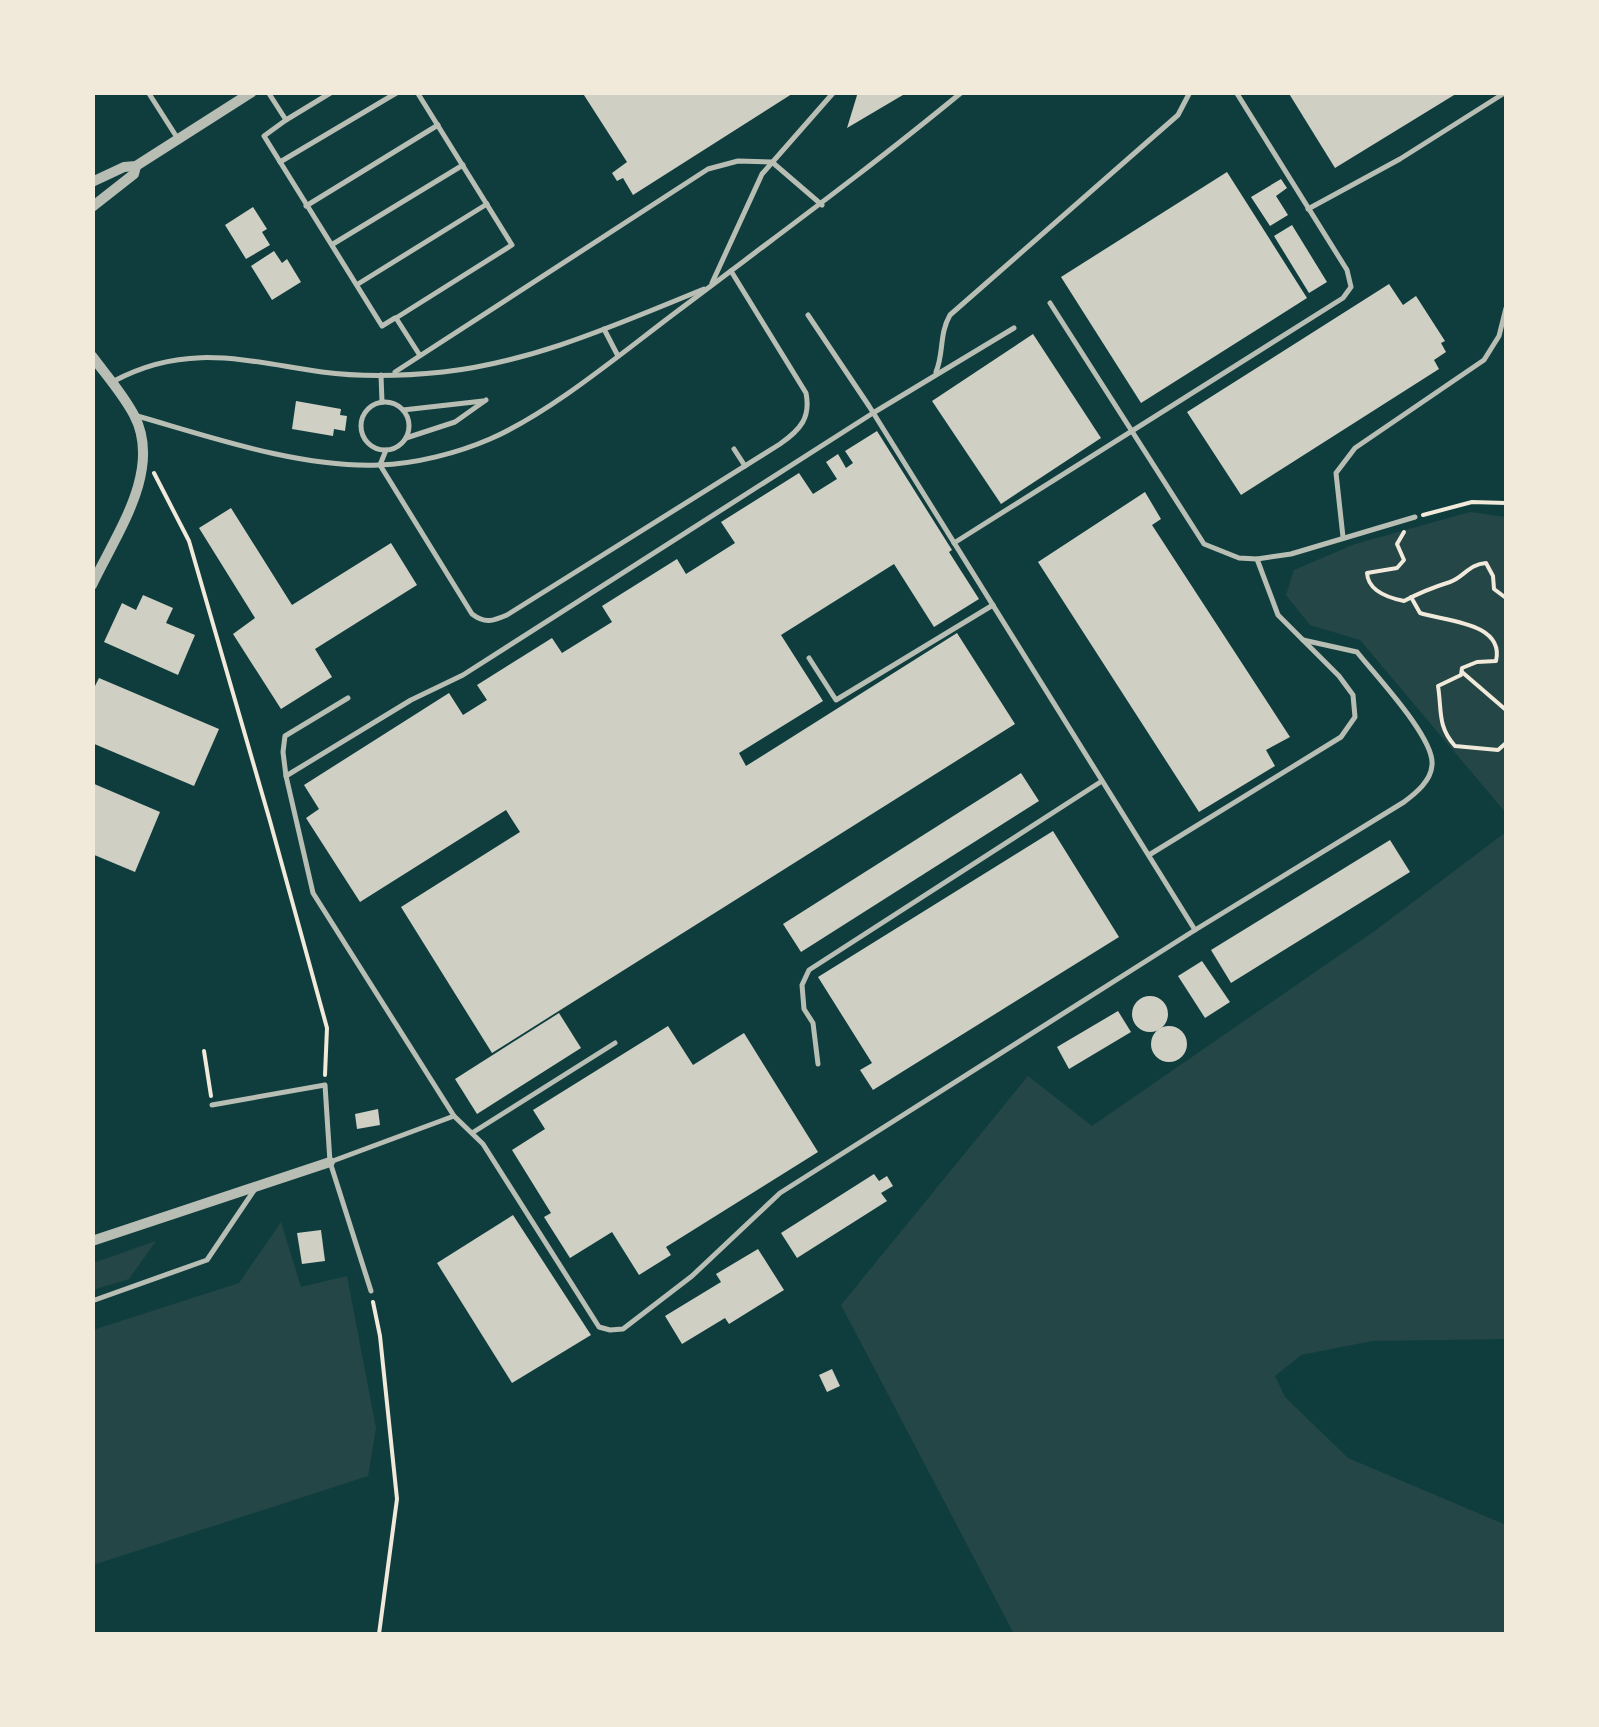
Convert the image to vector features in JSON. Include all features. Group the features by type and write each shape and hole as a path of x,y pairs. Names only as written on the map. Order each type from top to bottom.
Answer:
{"street":[{"path":"92,182 124,167 136,166 252,92"},
{"path":"92,207 134,174 136,166"},
{"path":"92,356 134,415 145,461 140,484 92,585"},
{"path":"92,1241 330,1162"}],"lane":[{"path":"148,92 178,139"},
{"path":"268,92 286,120"},
{"path":"332,92 264,136 382,326 512,245 417,92"},
{"path":"279,162 398,92"},
{"path":"112,382 147,365 201,355 324,372 444,372 506,360 604,329 710,286 762,174 834,92"},
{"path":"134,415 294,456 380,465 450,452 491,439 618,356 822,205 962,92"},
{"path":"935,375 942,359 942,328 950,315 1178,114 1190,92"},
{"path":"954,542 1343,298 1351,287 1347,270 1236,92"},
{"path":"1308,209 1400,159 1506,92"},
{"path":"306,206 438,126"},
{"path":"393,374 708,169 738,161 772,162 822,205"},
{"path":"332,245 462,165"},
{"path":"357,285 487,204"},
{"path":"380,465 472,614 481,621 508,615 797,432 806,418 806,392 731,271"},
{"path":"1050,302 1204,544 1225,554 1257,559 1291,554 1415,517"},
{"path":"1343,537 1336,474 1355,448 1484,360 1500,336 1506,308"},
{"path":"808,315 1195,930"},
{"path":"396,318 419,354"},
{"path":"286,776 411,700 463,676 873,413 1014,328"},
{"path":"604,329 618,356"},
{"path":"380,374 382,402"},
{"path":"486,400 455,422 406,438 394,448 386,450 370,444 362,430 369,408 382,402 403,410 486,400"},
{"path":"403,410 409,423 406,438"},
{"path":"734,449 745,466"},
{"path":"380,465 386,450"},
{"path":"1148,856 1340,737 1355,717 1354,695 1278,615 1257,559"},
{"path":"810,658 836,700 993,605"},
{"path":"348,698 285,736 286,776 313,893 454,1116 483,1144 600,1327 610,1330 624,1328 692,1276 780,1193 1422,788 1433,767 1430,746 1357,652 1303,640"},
{"path":"818,1064 813,1023 804,1009 802,984 809,970 1102,781"},
{"path":"472,1134 615,1044"},
{"path":"212,1105 325,1084 330,1162 371,1291"},
{"path":"330,1162 454,1116"},
{"path":"92,1301 207,1260 256,1187"}],"path":[{"path":"145,461 166,492 189,541 270,820 327,1028 325,1084"},
{"path":"1415,517 1472,502 1506,503"},
{"path":"1404,532 1397,544 1404,560 1397,568 1367,574 1377,591 1404,601 1455,581 1476,563 1486,563 1494,589 1506,598"},
{"path":"1411,598 1420,613 1469,624 1495,644 1496,661 1462,668 1462,676 1438,686 1442,704 1438,716 1455,746 1498,750 1506,744"},
{"path":"1462,672 1506,710"},
{"path":"204,1051 212,1105"},
{"path":"371,1291 380,1336 397,1499 379,1634"}],"shaded area":[{"path":"1470,512 1506,517 1506,813 1360,640 1310,625 1286,595 1294,570 1355,544"},
{"path":"1506,832 1506,1339 1372,1341 1301,1355 1275,1376 1285,1397 1348,1458 1506,1525 1506,1634 1014,1634 841,1305 1028,1076 1092,1126 1376,930"},
{"path":"281,1222 301,1287 347,1276 376,1428 368,1476 93,1565 93,1330 239,1283"},
{"path":"156,1241 129,1279 93,1290 93,1263"}],"building":[{"path":"582,92 795,92 633,195 623,178 617,181 612,173 627,162"},
{"path":"858,92 908,92 847,128"},
{"path":"1288,92 1459,92 1335,168"},
{"path":"1227,172 1307,298 1141,403 1061,277"},
{"path":"1281,179 1287,188 1276,196 1288,215 1270,226 1251,197"},
{"path":"253,207 267,229 262,232 270,245 246,259 225,225"},
{"path":"1292,225 1327,282 1309,293 1274,236"},
{"path":"274,251 282,263 287,259 301,282 272,300 251,266"},
{"path":"1389,284 1403,305 1416,296 1445,341 1441,343 1446,352 1434,360 1439,369 1241,495 1187,412"},
{"path":"1033,334 1101,438 1001,504 932,401"},
{"path":"296,401 341,409 340,415 347,416 345,431 334,429 333,436 292,429"},
{"path":"877,431 979,599 934,627 894,564 781,635 823,701 739,753 746,766 957,633 1015,724 492,1053 401,907 520,832 506,810 360,902 306,818 319,809 304,785 449,693 463,715 487,700 477,685 552,638 562,653 612,622 602,606 677,559 686,574 735,543 721,522 799,473 813,494 837,479 826,462 838,454 846,468 853,463 845,451"},
{"path":"1145,492 1161,519 1152,525 1290,737 1266,750 1275,766 1199,812 1038,562"},
{"path":"231,508 292,605 391,543 417,585 315,649 332,677 281,709 233,634 255,618 199,528"},
{"path":"143,595 173,608 166,623 195,635 178,675 104,642 122,603 136,610"},
{"path":"99,678 219,729 194,786 92,743 92,692"},
{"path":"1021,773 1039,801 801,952 783,924"},
{"path":"92,783 160,812 135,872 92,854"},
{"path":"1053,831 1119,937 873,1090 860,1070 872,1063 818,977"},
{"path":"1390,840 1410,872 1231,983 1211,950"},
{"path":"1202,961 1230,1002 1205,1018 1178,976"},
{"path":"1150,996 1163,1001 1168,1014 1163,1027 1150,1032 1137,1027 1132,1014 1137,1001"},
{"path":"1118,1011 1131,1032 1069,1069 1057,1047"},
{"path":"559,1013 581,1048 477,1114 455,1079"},
{"path":"668,1026 693,1065 744,1033 818,1152 666,1247 671,1255 639,1275 612,1232 570,1258 544,1217 551,1213 512,1150 545,1129 533,1110"},
{"path":"1169,1026 1181,1032 1187,1044 1181,1056 1169,1062 1157,1056 1151,1044 1157,1032"},
{"path":"378,1109 380,1125 357,1129 355,1114"},
{"path":"874,1174 879,1181 887,1176 893,1186 881,1193 887,1201 797,1258 781,1233"},
{"path":"513,1215 591,1335 512,1383 437,1263"},
{"path":"321,1230 325,1261 302,1264 297,1233"},
{"path":"758,1249 784,1290 729,1324 725,1318 682,1344 665,1316 721,1282 716,1274"},
{"path":"832,1369 840,1386 827,1392 819,1375"}]}
